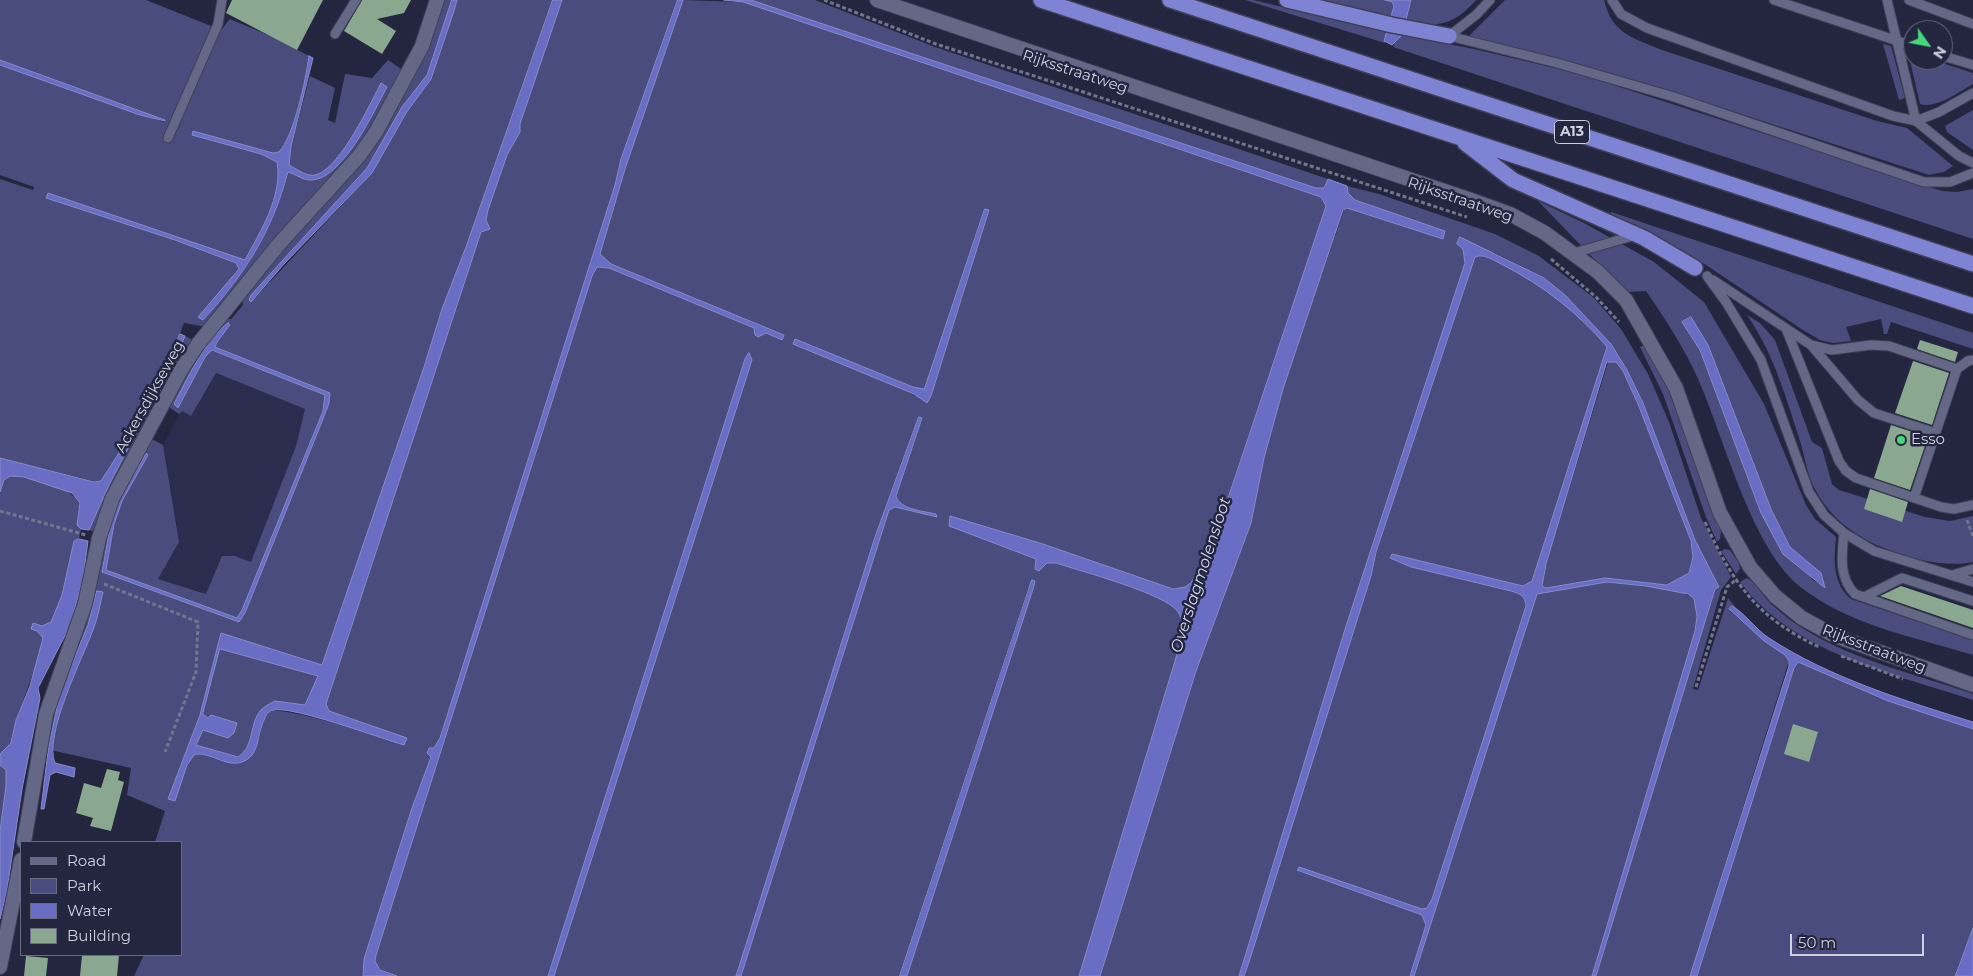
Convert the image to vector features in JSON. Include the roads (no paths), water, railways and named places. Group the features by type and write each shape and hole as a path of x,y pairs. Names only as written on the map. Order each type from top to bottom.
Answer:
{"highway":[{"path":"1041,0 1973,306"},
{"name":"A13","path":"1170,0 1973,264"},
{"path":"1287,0 1410,29 1449,36"},
{"path":"1456,136 1513,180 1637,234 1701,272"}],"street":[{"name":"Ackersdijkseweg","path":"24,841 46,714 77,630 92,579 99,538 112,499 186,362 198,344 279,244 363,151 392,104 422,46 437,0"},
{"name":"Rijksstraatweg","path":"877,0 1502,211 1545,233 1598,272 1626,300 1651,342 1680,398 1720,513 1750,567 1764,585 1787,607 1834,636 1973,684"},
{"path":"0,967 20,865"}],"lane":[{"path":"168,138 218,24 222,0"},
{"path":"334,34 356,0"},
{"path":"1449,36 1476,16 1490,0"},
{"path":"1612,0 1621,14 1647,28 1893,116 1916,121 1958,156 1973,163"},
{"path":"1774,0 1903,42"},
{"path":"1888,0 1916,121"},
{"path":"1909,0 1973,24"},
{"path":"1449,36 1557,63 1674,97 1924,182 1950,182 1973,174"},
{"path":"1953,59 1973,65"},
{"path":"1916,121 1939,112 1973,93"},
{"path":"1574,253 1637,234"},
{"path":"1701,272 1786,331 1811,345 1832,350 1871,345 1889,346 1957,369"},
{"path":"1701,272 1726,302 1761,360 1809,492 1824,515 1844,532 1874,551 1973,582"},
{"path":"1786,331 1839,461 1846,471 1856,478 1941,507 1973,505"},
{"path":"1811,345 1858,400 1874,413 1936,433"},
{"path":"1914,498 1957,369 1968,360 1973,360"},
{"path":"1844,532 1842,558 1845,582 1855,594 1973,635"},
{"path":"1951,575 1973,570"},
{"path":"1864,597 1902,578 1973,601"}],"water":[{"path":"452,0 457,0 431,79 406,113 372,173 284,264 251,302 249,300 251,295 367,168 402,107 427,75"},
{"path":"553,0 562,0 520,124 520,132 507,155 488,210 486,220 490,229 481,232 326,704 329,711 407,738 404,745 317,717 284,710 274,710 266,716 255,750 248,759 242,762 229,763 205,755 194,755 187,765 175,801 168,799 200,715 221,633 322,665 442,309 466,247","holes":["220,649 318,676 305,705 275,701 261,710 257,715 250,741 238,757 196,745 203,730 228,738 234,733 237,723 211,715 208,718 203,714"]},
{"path":"678,0 683,0 625,169 600,254 611,264 784,335 782,340 766,333 758,337 755,335 754,328 609,268 597,267 592,276 376,955 375,961 380,970 397,976 363,976 364,959 412,808 431,757 427,753 429,748 434,748 440,738 615,185 621,159"},
{"name":"Overslagmolensloot","path":"724,0 751,0 1316,188 1324,188 1328,179 1347,186 1348,193 1355,200 1445,231 1443,239 1347,208 1343,210 1283,389 1264,458 1251,523 1196,671 1100,976 1079,976 1178,649 1182,630 1181,618 1171,605 1158,598 1102,577 1056,563 1047,563 1039,571 1035,569 1036,559 949,526 950,516 1043,544 1173,589 1185,587 1191,583 1214,540 1326,206 1321,197 743,2"},
{"path":"1385,0 1411,0 1402,35 1392,45 1384,41 1394,6 1392,2"},
{"path":"309,56 313,58 291,146 289,165 310,175 320,173 341,153 361,122 381,83 387,87 356,143 334,169 322,177 310,180 288,172 274,214 255,251 232,286 203,320 198,317 239,269 236,263 175,240 46,198 48,193 245,260 263,226 273,201 277,188 277,162 261,154 192,135 193,131 273,153 279,152 290,133 294,121"},
{"path":"0,60 165,121 140,115 0,65"},
{"path":"985,209 989,210 931,396 927,403 914,394 793,344 795,339 913,387 924,389"},
{"path":"1460,237 1544,278 1565,295 1611,344 1627,370 1643,403 1695,540 1719,587 1715,589 1596,976 1592,976 1695,631 1697,616 1694,599 1688,594 1646,586 1607,582 1537,594 1414,976 1410,976 1426,925 1422,915 1297,870 1299,867 1422,909 1427,908 1432,899 1526,606 1525,600 1520,594 1411,567 1390,558 1392,554 1523,586 1532,581 1607,347 1584,323 1546,291 1493,260 1482,256 1475,257 1376,552 1371,576 1249,962 1244,976 1239,976 1346,626 1465,263 1463,249 1457,244","holes":["1607,362 1616,362 1623,371 1638,404 1691,541 1693,557 1689,573 1667,585 1605,578 1546,588 1542,586 1546,564"]},
{"path":"1691,317 1708,345 1771,509 1790,547 1821,573 1825,588 1783,554 1761,513 1700,350 1682,322"},
{"path":"228,323 230,325 215,347 330,393 329,403 323,419 245,613 239,622 102,572 111,522 119,500 146,453 148,455 122,501 114,524 106,570 237,618 242,610 323,411 325,395 212,350 205,357 178,408 174,404 204,349"},
{"path":"180,334 185,336 178,352 109,485 89,530 81,529 77,525 80,503 72,493 24,477 10,476 4,480 0,492 0,458 94,482 101,481 124,445"},
{"path":"749,353 752,360 554,976 548,976 745,359"},
{"path":"919,417 922,418 896,496 898,501 907,507 936,514 937,517 895,507 889,510 741,976 736,976 875,537"},
{"path":"79,539 88,541 83,579 70,626 38,688 40,698 22,789 7,890 0,919 0,831 6,786 6,770 0,765 0,754 11,743 16,720 30,686 43,638 37,631 31,629 33,623 42,626 51,622 62,595 74,541"},
{"path":"1032,580 1035,581 1033,589 907,976 900,976"},
{"path":"97,591 103,592 96,621 66,696 54,735 53,751 55,763 75,768 74,777 56,772 50,775 44,809 41,809 48,751 57,707 65,681 88,625"},
{"path":"1732,606 1769,638 1816,665 1868,687 1973,722 1973,729 1888,701 1798,662 1794,668 1697,976 1690,976 1789,666 1789,661 1785,655 1764,641 1729,609"},
{"path":"1973,928 1973,976 1955,976 1958,969"}],"place":[{"name":"Esso","path":"1901,440"}]}
